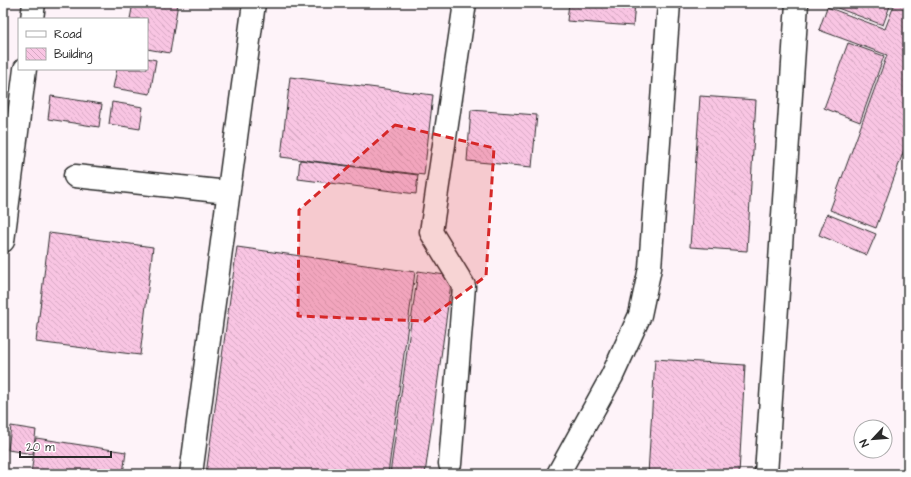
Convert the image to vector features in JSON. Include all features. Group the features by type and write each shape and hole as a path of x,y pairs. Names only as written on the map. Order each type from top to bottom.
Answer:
{"street":[{"path":"32,18 34,3"},
{"path":"191,474 254,3"},
{"path":"450,464 464,286 431,232 465,3"},
{"path":"558,474 612,376 640,315 650,268 669,3"},
{"path":"766,474 797,3"},
{"path":"3,241 25,70"},
{"path":"75,176 228,192"}],"highlighted area":[{"path":"395,125 494,148 486,276 425,321 298,316 299,210"}],"building":[{"path":"133,3 178,3 170,53 148,49 148,18 130,18"},
{"path":"569,3 635,3 633,26 567,21"},
{"path":"824,3 891,3 883,25"},
{"path":"895,3 908,3 908,139 876,228 830,210 887,55 819,30 827,7 885,29"},
{"path":"848,43 884,56 860,122 824,108"},
{"path":"148,58 156,60 150,94 113,88 117,70 148,70"},
{"path":"290,77 433,95 424,175 281,157"},
{"path":"51,96 102,104 99,127 48,119"},
{"path":"700,96 756,100 747,251 690,247"},
{"path":"112,102 143,107 140,129 109,124"},
{"path":"471,110 537,115 532,167 467,161"},
{"path":"300,160 418,175 416,194 298,179"},
{"path":"827,214 876,234 867,255 819,235"},
{"path":"49,233 153,247 140,355 36,342"},
{"path":"237,247 415,272 388,474 206,474"},
{"path":"418,271 452,276 425,474 390,474"},
{"path":"655,359 745,365 739,474 648,474"},
{"path":"11,426 36,430 33,454 8,450"},
{"path":"36,438 126,452 123,474 31,474"}]}
